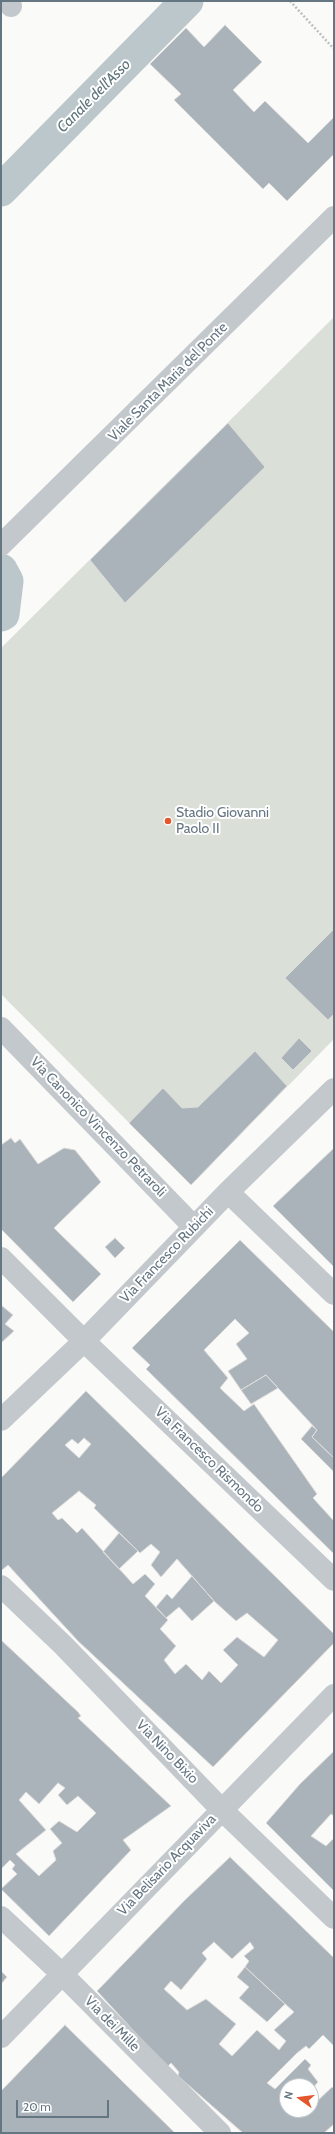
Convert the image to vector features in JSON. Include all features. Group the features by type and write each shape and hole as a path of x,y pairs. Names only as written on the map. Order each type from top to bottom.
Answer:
{"street":[{"name":"Viale Santa Maria del Ponte","path":"1,545 24,525 334,217"},
{"name":"Via Canonico Vincenzo Petraroli","path":"1,1028 194,1227"},
{"name":"Via Francesco Rubichi","path":"1,1420 84,1340 228,1192 334,1089"},
{"path":"228,1192 334,1294"},
{"name":"Via Francesco Rismondo","path":"1,1258 84,1340 334,1580"},
{"name":"Via Nino Bixio","path":"1,1586 63,1645 221,1809 334,1918"},
{"name":"Via Belisario Acquaviva","path":"1,2037 221,1809 334,1695"},
{"name":"Via dei Mille","path":"1,1917 62,1974 220,2133"}],"path":[{"path":"290,1 334,49"}],"shaded area":[{"name":"Stadio Giovanni Paolo II","path":"334,317 334,1039 191,1185 1,994 1,648"}],"building":[{"path":"225,25 262,62 233,90 254,112 265,101 308,143 334,117 334,154 287,201 269,183 263,189 174,100 181,94 150,64 186,28 204,47"},
{"path":"228,423 265,467 125,603 90,560"},
{"path":"334,929 334,1014 328,1020 285,978"},
{"path":"299,1038 312,1051 293,1070 281,1058"},
{"path":"255,1051 287,1086 191,1185 129,1123 163,1088 182,1108 198,1107"},
{"path":"11,1138 15,1143 20,1139 38,1164 64,1148 75,1150 101,1182 54,1228 101,1274 73,1302 1,1229 1,1145"},
{"path":"334,1148 334,1267 273,1206"},
{"path":"115,1238 125,1248 115,1258 105,1247"},
{"path":"240,1240 334,1332 334,1458 312,1437 317,1430 266,1375 241,1390 228,1371 247,1359 236,1344 249,1333 235,1319 204,1350 228,1378 220,1388 244,1411 254,1404 317,1494 313,1498 333,1520 334,1519 334,1554 146,1369 150,1365 132,1348"},
{"path":"1,1305 13,1315 5,1324 14,1331 1,1343"},
{"path":"266,1375 278,1388 251,1404 241,1390"},
{"path":"86,1391 334,1634 334,1643 213,1767 78,1641 8,1565 2,1570 1,1569 1,1478","holes":["84,1438 91,1444 79,1458 65,1445 72,1439 78,1444","79,1491 96,1505 94,1508 140,1553 151,1544 160,1552 151,1565 161,1577 177,1559 214,1601 236,1621 247,1613 278,1640 264,1657 237,1637 223,1650 238,1665 221,1683 209,1671 202,1680 186,1664 175,1674 164,1660 176,1646 160,1629 168,1620 145,1596 155,1584 145,1574 133,1584 82,1528 77,1533 62,1518 58,1520 52,1513"]},
{"path":"312,1426 317,1430 312,1437 334,1458 334,1472 301,1439"},
{"path":"119,1533 138,1551 119,1569 103,1552"},
{"path":"192,1576 214,1601 192,1621 179,1607 166,1618 156,1607 167,1594 172,1599"},
{"path":"1,1640 78,1712 81,1716 78,1718 171,1806 123,1840 131,1850 49,1936 1,1889 17,1874 12,1869 15,1865 10,1860 1,1869","holes":["58,1783 65,1788 58,1795 67,1805 78,1796 96,1813 77,1832 59,1821 50,1829 62,1843 53,1851 56,1860 39,1876 16,1854 46,1830 19,1800 26,1792 39,1804"]},
{"path":"334,1751 334,1816 331,1814 311,1836 326,1846 334,1838 334,1891 266,1823 300,1784"},
{"path":"230,1857 334,1958 334,2046 323,2035 309,2049 306,2046 297,2053 267,2083 275,2089 279,2085 279,2118 319,2118 319,2099 332,2087 334,2089 334,2124 324,2133 243,2133 178,2076 179,2072 171,2063 167,2067 97,1991 185,1900","holes":["214,1942 232,1959 250,1942 254,1948 244,1956 249,1961 245,1967 294,2012 274,2030 286,2041 279,2050 257,2030 232,2056 219,2044 236,2024 206,1999 187,2010 164,1989 171,1981 181,1990 207,1959 202,1953"]},
{"path":"245,1967 285,2004 267,2022 239,1998 249,1987 237,1977"},
{"path":"1,1971 7,1977 1,1984"},
{"path":"65,2025 175,2133 1,2133 1,2091"},
{"path":"305,2059 311,2065 308,2069 315,2078 286,2078"}],"waterway":[{"name":"Canale dell'Asso","path":"1,190 187,1"},
{"name":"Canale dell'Asso","path":"1,570 7,581 3,614 1,615"}],"place":[{"name":"Stadio Giovanni Paolo II","path":"168,821"}]}
